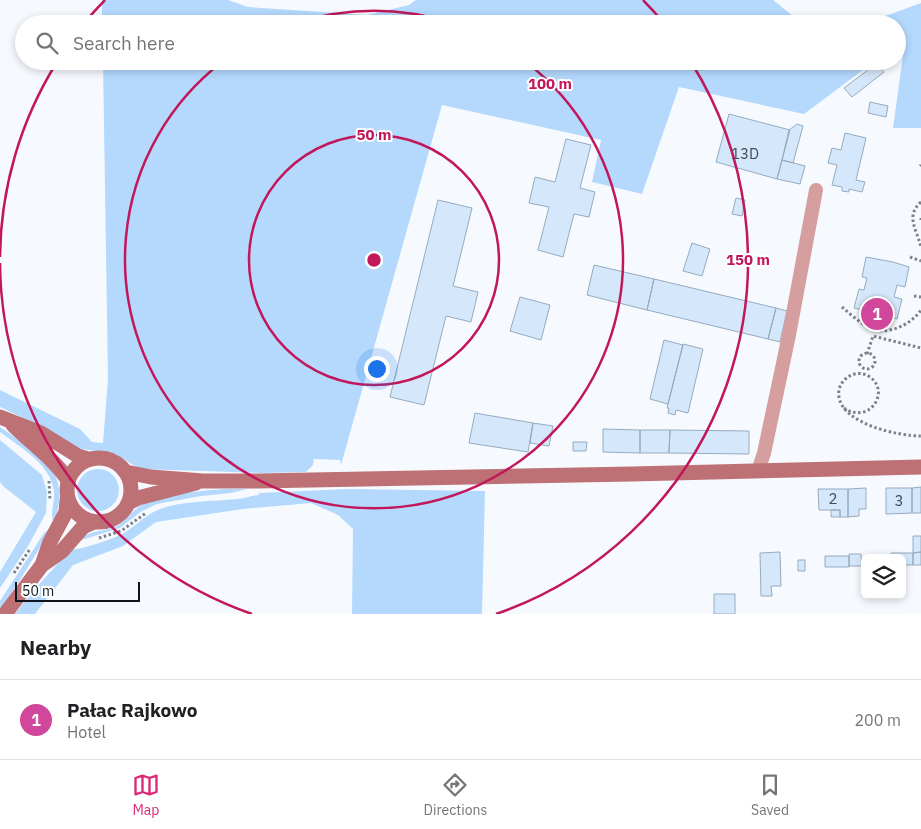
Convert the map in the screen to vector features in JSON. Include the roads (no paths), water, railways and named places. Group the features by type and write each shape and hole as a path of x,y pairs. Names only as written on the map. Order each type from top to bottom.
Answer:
{"street":[{"path":"758,471 764,453 790,335 816,190"},
{"path":"4,419 41,433 78,456 88,459 112,460 126,472 151,477 202,481 622,475 921,467"},
{"path":"4,419 51,460 68,480"},
{"path":"42,566 50,542 66,512 68,480 78,465 88,459"},
{"path":"67,500 81,517 94,522 108,521 120,514 128,503 131,487 126,472"},
{"path":"128,503 138,498 202,481"},
{"path":"6,614 42,566 62,551 84,528 94,522"}],"place":[{"name":"Pałac Rajkowo","path":"877,314"}]}
